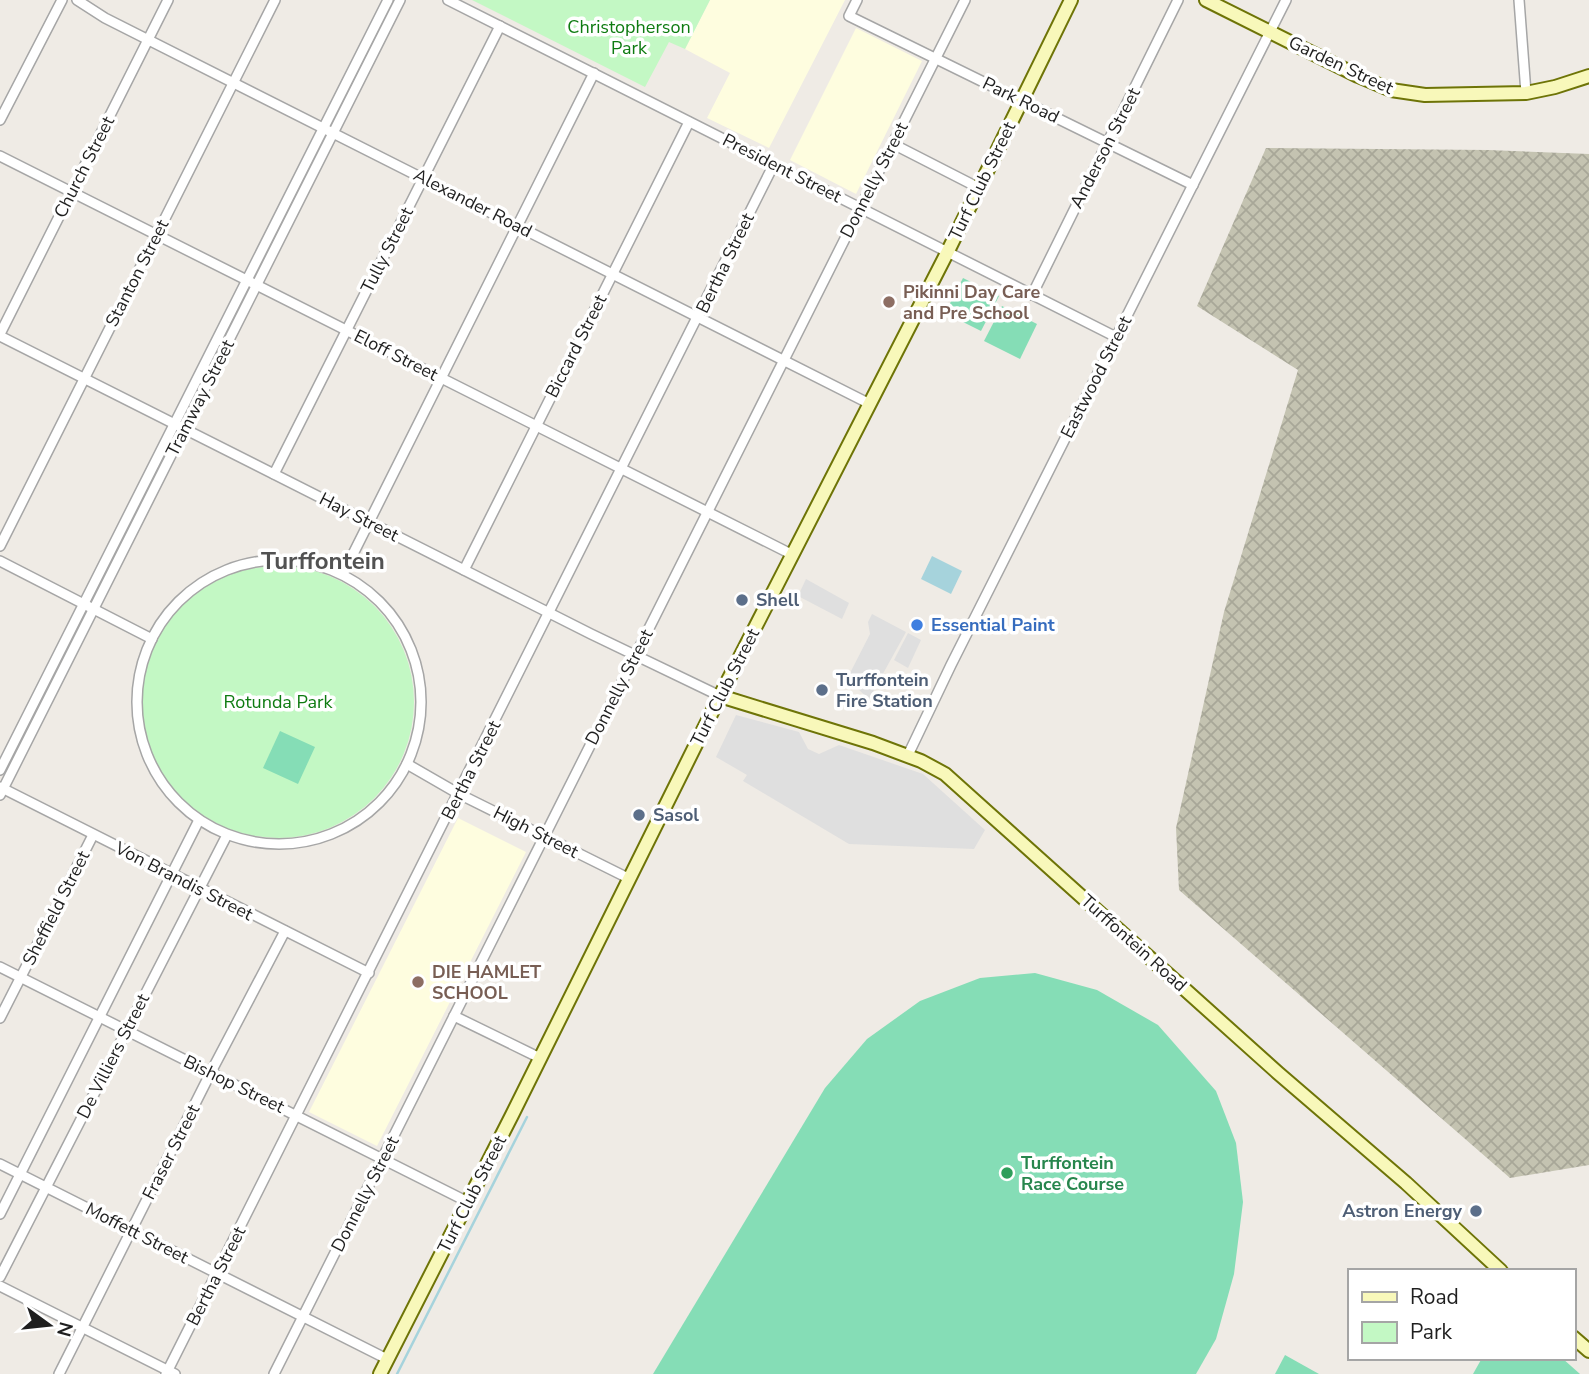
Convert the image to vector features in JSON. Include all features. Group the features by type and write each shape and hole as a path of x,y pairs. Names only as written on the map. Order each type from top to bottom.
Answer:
{"main road":[{"name":"Turf Club Street","path":"380,1374 720,696 948,251 1072,0"},
{"name":"Garden Street","path":"1206,0 1391,90 1425,94 1526,93 1589,76"},
{"name":"Turffontein Road","path":"720,696 908,755 938,769 957,783 1278,1073 1406,1183 1499,1269"},
{"path":"1575,1339 1589,1351"}],"street":[{"path":"0,120 62,0"},
{"name":"Alexander Road","path":"77,0 92,11 148,40 870,404"},
{"name":"Church Street","path":"0,335 168,0"},
{"name":"Stanton Street","path":"0,546 275,0"},
{"name":"Tramway Street","path":"132,521 185,429 220,359 252,283 324,129 388,0"},
{"name":"Tramway Street","path":"0,770 39,693 61,661 132,521 210,354 252,283 333,133 400,0"},
{"name":"President Street","path":"448,0 1116,337"},
{"name":"Park Road","path":"857,0 849,16 1193,185"},
{"name":"Donnelly Street","path":"274,1374 965,0"},
{"name":"Anderson Street","path":"1032,295 1178,0"},
{"name":"Eastwood Street","path":"908,755 956,653 1286,0"},
{"path":"1519,0 1526,93"},
{"name":"Tully Street","path":"274,474 500,26"},
{"path":"362,51 372,57"},
{"path":"343,574 594,73"},
{"name":"Biccard Street","path":"464,570 689,122"},
{"path":"893,144 979,188"},
{"name":"Eloff Street","path":"0,156 793,555"},
{"name":"Bertha Street","path":"170,1373 296,1115 774,164"},
{"name":"Hay Street","path":"0,335 549,613 720,696"},
{"path":"210,354 220,359"},
{"path":"266,560 297,560 343,574 372,594 388,611 402,629 415,662 421,708 415,743 407,764 375,807 362,818 331,835 297,844 279,845 244,841 227,835 199,820 177,802 159,779 142,738 137,709 139,680 152,639 169,612 186,594 205,580 234,567 266,560"},
{"path":"0,561 152,639"},
{"name":"Tramway Street","path":"1,790 48,698 61,661"},
{"path":"39,693 48,698"},
{"name":"High Street","path":"407,764 628,878"},
{"name":"Von Brandis Street","path":"1,790 369,973"},
{"name":"De Villiers Street","path":"0,1214 199,820"},
{"name":"Sheffield Street","path":"0,1018 93,835"},
{"name":"De Villiers Street","path":"0,1277 227,835"},
{"name":"Fraser Street","path":"59,1374 285,931"},
{"name":"Bishop Street","path":"0,967 468,1202"},
{"path":"454,1016 540,1058"},
{"name":"Moffett Street","path":"0,1164 387,1359"},
{"path":"0,1286 170,1373"}],"shaded area":[{"path":"710,0 845,0 769,148 707,118 730,73 685,49"},
{"path":"856,28 922,61 856,194 790,160"},
{"path":"1266,148 1488,150 1589,154 1589,1165 1510,1178 1179,890 1176,828 1224,612 1298,370 1197,306"},
{"path":"806,579 849,603 842,619 798,596"},
{"path":"872,614 906,632 869,699 847,679 870,634 868,622"},
{"path":"908,633 921,640 908,668 894,660"},
{"path":"736,715 799,732 808,749 819,754 839,745 923,774 985,830 974,849 849,844 743,781 747,775 716,757"},
{"name":"DIE HAMLET SCHOOL","path":"458,818 526,852 377,1146 309,1112"}],"green space":[{"name":"Christopherson Park","path":"472,0 710,0 685,49 669,42 645,87"},
{"path":"963,278 999,296 981,331 945,313"},
{"path":"1002,306 1037,324 1020,359 984,341"},
{"name":"Rotunda Park","path":"278,566 305,569 330,576 354,589 374,606 391,626 404,650 411,675 414,702 411,729 404,754 391,778 374,798 354,815 330,828 305,835 278,838 251,835 226,828 202,815 182,798 165,778 152,754 145,729 142,702 145,675 152,650 165,626 182,606 202,589 226,576 251,569"},
{"path":"280,731 315,747 298,784 263,768"},
{"name":"Turffontein Race Course","path":"1035,973 1097,990 1158,1025 1216,1091 1236,1143 1243,1202 1234,1274 1216,1339 1196,1374 653,1374 825,1088 867,1039 920,1001 980,978"},
{"path":"1285,1355 1319,1374 1275,1374"},
{"path":"1481,1360 1564,1360 1580,1374 1473,1374"}],"water":[{"path":"932,556 962,571 951,594 921,579"}],"waterway":[{"path":"397,1374 527,1117"}],"place":[{"name":"Pikinni Day Care and Pre School","path":"889,302"},
{"name":"Shell","path":"742,600"},
{"name":"Essential Paint","path":"917,625"},
{"name":"Turffontein Fire Station","path":"822,690"},
{"name":"Sasol","path":"639,815"},
{"name":"DIE HAMLET SCHOOL","path":"418,982"},
{"name":"Turffontein Race Course","path":"1007,1173"},
{"name":"Astron Energy","path":"1476,1211"}],"district":[{"name":"Turffontein","path":"323,561"}]}
